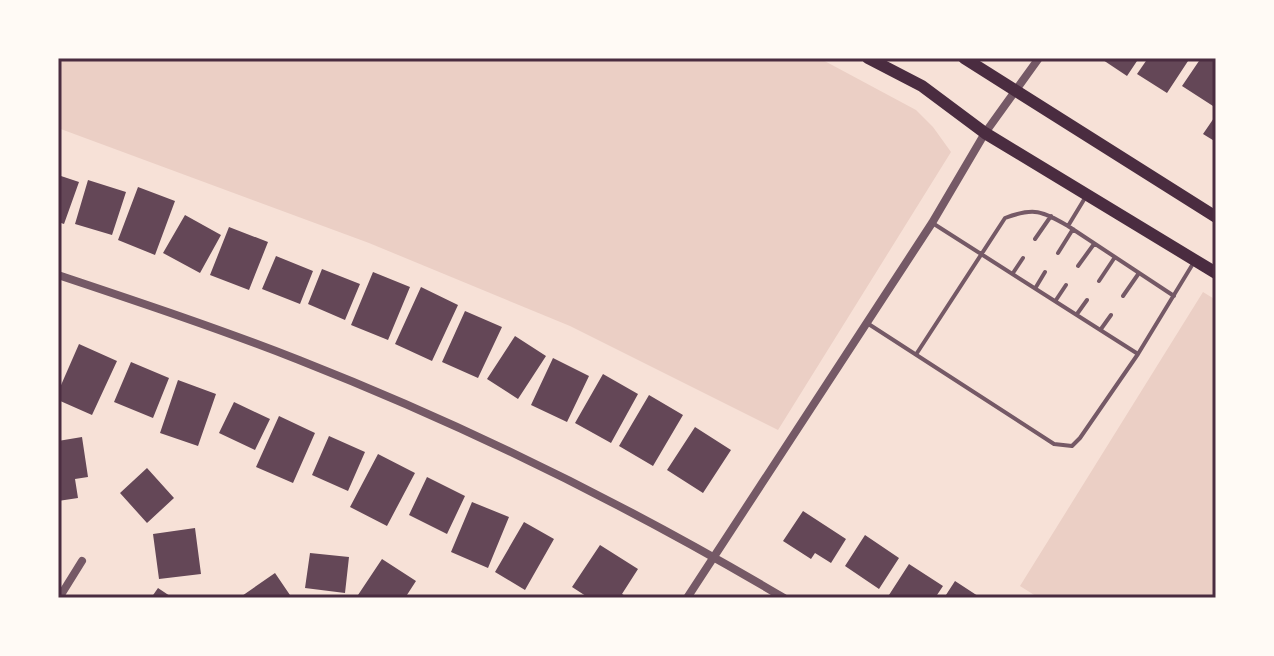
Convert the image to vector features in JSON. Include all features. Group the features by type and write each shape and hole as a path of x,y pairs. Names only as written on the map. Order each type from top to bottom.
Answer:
{"main road":[{"path":"868,58 922,86 985,133 1216,273"},
{"path":"964,58 1216,217"}],"street":[{"path":"687,598 932,223 985,133 1039,58"},
{"path":"58,275 299,360 449,423 554,473 713,556 784,598"},
{"path":"59,598 82,561"}],"lane":[{"path":"1058,253 1087,194"},
{"path":"917,353 1005,218 1025,210 1046,213 1174,296"},
{"path":"1035,239 1051,216"},
{"path":"932,223 1138,354"},
{"path":"1078,266 1094,244"},
{"path":"1099,281 1115,257"},
{"path":"1013,273 1023,258"},
{"path":"867,323 1054,444 1072,446 1138,354 1195,260"},
{"path":"1035,287 1045,272"},
{"path":"1123,296 1139,273"},
{"path":"1056,300 1066,285"},
{"path":"1077,314 1087,300"},
{"path":"1101,330 1111,315"}],"shaded area":[{"path":"58,58 819,58 916,110 951,152 778,430 570,326 369,243 58,128"},
{"path":"1203,292 1216,300 1216,598 1039,598 1020,586"}],"building":[{"path":"1100,58 1139,58 1127,76"},
{"path":"1148,58 1190,58 1167,93 1137,74"},
{"path":"1201,58 1216,61 1216,101 1213,106 1182,86"},
{"path":"1216,115 1216,142 1203,134"},
{"path":"58,175 79,182 64,224 58,222"},
{"path":"88,180 126,192 112,235 75,224"},
{"path":"138,187 175,201 155,255 118,240"},
{"path":"185,215 221,235 200,273 163,253"},
{"path":"229,227 268,242 249,290 210,275"},
{"path":"276,256 313,271 300,304 262,289"},
{"path":"322,269 360,284 345,320 308,304"},
{"path":"373,272 410,287 388,340 351,325"},
{"path":"421,287 458,305 432,361 395,344"},
{"path":"465,311 502,327 478,378 442,362"},
{"path":"515,336 546,356 518,399 487,379"},
{"path":"79,344 117,361 92,415 58,400 58,392"},
{"path":"553,358 589,376 567,422 531,405"},
{"path":"131,362 169,378 153,418 114,402"},
{"path":"603,374 638,394 611,443 575,423"},
{"path":"178,380 216,394 198,446 160,433"},
{"path":"649,395 683,415 653,466 619,446"},
{"path":"234,402 270,419 255,450 219,433"},
{"path":"279,416 315,433 293,483 256,467"},
{"path":"695,427 731,450 703,493 667,470"},
{"path":"329,436 365,452 348,491 312,475"},
{"path":"82,437 88,477 75,479 78,498 58,501 58,441"},
{"path":"378,454 415,473 387,526 350,507"},
{"path":"147,468 174,498 147,523 120,493"},
{"path":"427,477 465,496 447,534 409,515"},
{"path":"472,502 509,517 488,568 451,552"},
{"path":"803,511 846,539 831,563 815,553 811,559 783,541"},
{"path":"524,522 554,539 525,590 495,572"},
{"path":"195,528 201,574 159,579 153,534"},
{"path":"865,535 899,558 879,589 845,566"},
{"path":"600,545 638,569 622,594 629,598 589,598 572,587"},
{"path":"310,553 349,557 345,593 305,588"},
{"path":"382,559 416,581 405,598 363,598 358,595"},
{"path":"909,564 943,586 935,598 894,598 889,595"},
{"path":"275,573 292,598 239,598"},
{"path":"955,581 981,598 944,598"},
{"path":"158,588 173,598 151,598"}]}
